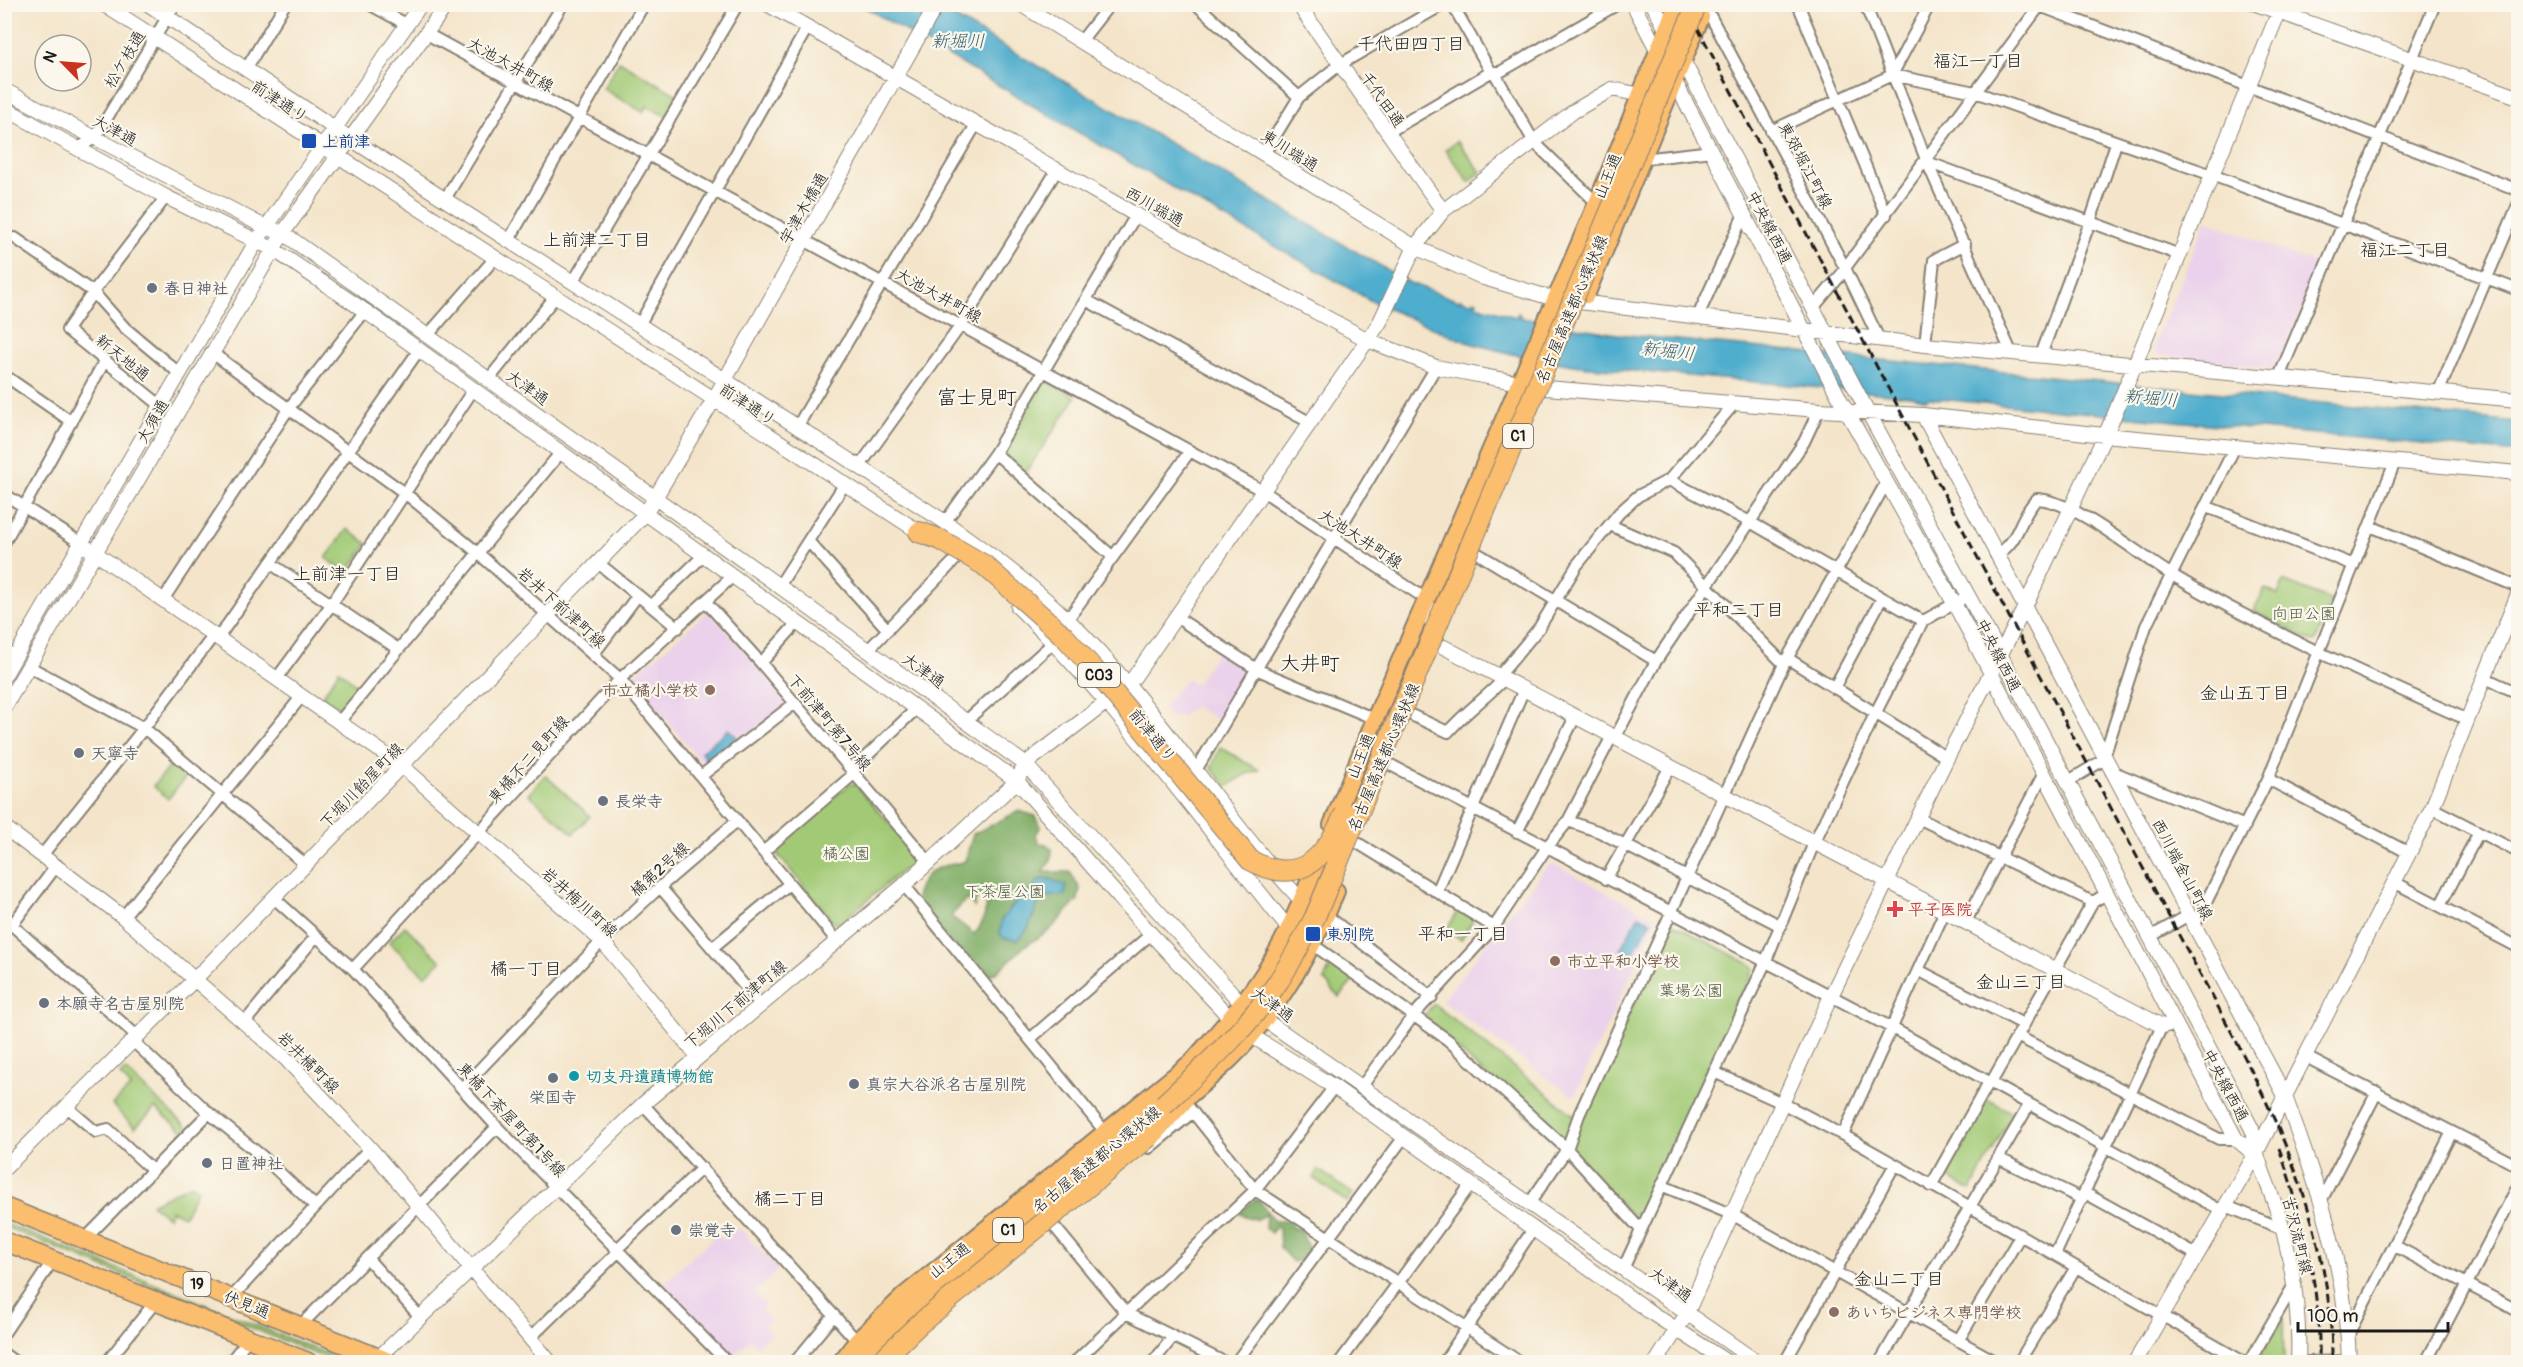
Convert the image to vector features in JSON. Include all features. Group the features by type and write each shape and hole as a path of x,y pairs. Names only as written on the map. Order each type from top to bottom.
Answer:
{"highway":[{"name":"名古屋高速都心環状線","path":"861,1362 879,1341 945,1281 1163,1105 1206,1066 1276,985 1315,917 1703,5"},
{"name":"C03","path":"942,531 1064,636 1099,675 1241,851 1250,860 1270,869 1302,866 1324,854 1335,836 1437,598 1454,587"},
{"path":"919,532 942,531"},
{"path":"878,1360 1188,1106"},
{"name":"伏見通","path":"4,1207 300,1326 380,1361"},
{"name":"伏見通","path":"4,1241 308,1362"}],"main road":[{"name":"山王通","path":"841,1362 857,1341 905,1295 1193,1061 1231,1019 1267,969 1302,901 1375,719 1596,203 1677,4"},
{"name":"山王通","path":"878,1360 922,1314 1188,1106 1252,1036 1312,944 1676,83 1703,5"}],"street":[{"name":"前津通り","path":"103,4 713,401 958,557 1008,597 1054,642 1105,701 1289,929"},
{"name":"前津通り","path":"148,4 351,139 859,467 942,531 1011,569 1068,619 1128,686 1274,872 1302,901"},
{"name":"松ケ枝通","path":"98,133 175,4"},
{"path":"246,69 285,4"},
{"path":"369,4 406,24"},
{"path":"335,128 421,4"},
{"path":"351,139 447,4"},
{"path":"445,199 562,4"},
{"path":"509,240 644,4"},
{"path":"573,282 738,4"},
{"name":"西川端通","path":"767,4 1136,215 1368,340 1436,367 1546,388 1820,410 1844,405 1864,406 2104,435 2518,473"},
{"name":"宇津木橋通","path":"713,401 937,4"},
{"name":"東川端通","path":"1020,4 1415,247 1551,307 1583,302 1803,328 1828,338 1879,339 2518,400"},
{"path":"1082,41 1110,4"},
{"path":"1196,4 1299,97"},
{"name":"千代田通","path":"1298,4 1443,211"},
{"path":"1264,154 1299,97 1339,65 1444,4"},
{"path":"1452,4 1534,142 1596,203"},
{"path":"1387,133 1492,72 1500,72 1618,4"},
{"name":"中央線西通","path":"1633,4 1844,405 1954,603 2106,894 2169,1025 2236,1139 2254,1155"},
{"name":"中央線西通","path":"1653,4 1864,406 2000,654 2252,1129 2254,1155"},
{"path":"1798,4 1886,215"},
{"path":"1865,4 1927,162 2011,352"},
{"path":"1892,75 1930,4"},
{"path":"2256,4 2280,9 2518,97"},
{"path":"2279,377 2382,136 2435,4"},
{"path":"2514,4 2518,6"},
{"name":"東郊堀江町線","path":"1703,5 1845,269 1879,339"},
{"path":"1813,308 1927,162 2039,5 2518,190"},
{"path":"1656,1362 1686,1315 1830,998 1947,758 2024,609 2113,418 2280,9"},
{"path":"639,325 807,28"},
{"name":"大池大井町線","path":"427,34 647,156 805,238 1263,491 1426,599"},
{"path":"1771,130 1892,75 1975,92 2212,175 2518,290"},
{"path":"1128,686 1380,322 1415,247 1443,211 1574,111 1612,89 1641,95"},
{"name":"大津通","path":"4,90 98,133 265,227 283,232 868,650 1025,764 1242,1004 1686,1315 1757,1362"},
{"name":"大津通","path":"4,108 166,197 273,249 365,311 917,708 1017,781 1151,934 1231,1019 1252,1036 1334,1087 1678,1330 1727,1362"},
{"path":"797,427 977,123"},
{"name":"大須通","path":"4,676 10,653 81,543 265,227 335,128"},
{"path":"78,148 98,133"},
{"name":"大須通","path":"4,708 283,232 351,139"},
{"path":"2041,355 2090,222 2116,143"},
{"path":"1643,159 1712,152"},
{"path":"1927,162 2180,255"},
{"path":"859,467 961,325 1057,170"},
{"path":"93,292 166,197"},
{"path":"2438,393 2518,205"},
{"path":"1698,315 1744,214"},
{"path":"942,531 995,453 1136,215"},
{"path":"15,238 93,292 125,328 179,373"},
{"path":"1925,345 1934,260 1965,244"},
{"path":"428,335 495,258"},
{"name":"新天地通","path":"93,292 67,330 160,405"},
{"path":"489,379 555,297"},
{"path":"1086,300 1311,423"},
{"path":"163,600 289,408 365,311"},
{"path":"43,854 216,636 270,563 418,350"},
{"name":"岩井下前津町線","path":"211,352 348,449 406,494 478,553 620,679 837,941"},
{"path":"4,543 104,362"},
{"path":"1195,772 1258,670 1436,367"},
{"path":"4,375 72,422"},
{"path":"277,678 331,605 473,390"},
{"name":"下堀川飴屋町線","path":"4,1169 196,978 646,513 713,401"},
{"path":"1409,714 1448,732 1464,713 1482,702 1539,628 1577,565 1610,525 1638,496 1669,480 1734,404"},
{"path":"1362,1086 1413,1016 1494,927 1547,847 1568,822 1656,661 1804,442 1820,410"},
{"name":"西川端金山町線","path":"1923,414 2024,609 2284,1094 2321,1201 2342,1289 2348,1335 2345,1362"},
{"path":"2067,782 2107,763 2146,626 2235,447"},
{"path":"1068,619 1190,451"},
{"path":"339,722 561,452"},
{"path":"995,453 1113,557"},
{"path":"2150,937 2191,921 2245,826 2268,780 2395,462"},
{"path":"1669,480 1750,522 1923,621"},
{"path":"1529,1204 1567,1149 1579,1115 1669,913 1786,661 1886,483"},
{"path":"779,586 844,485"},
{"path":"4,494 81,543"},
{"path":"1996,555 2010,547 2026,510 2037,499 2049,500 2071,509 2172,574 2319,654 2468,720"},
{"path":"2205,506 2354,565"},
{"path":"1610,525 1674,554 1706,588 1786,661 1947,758"},
{"path":"2370,526 2518,587"},
{"path":"808,541 888,630"},
{"name":"岩井梅川町線","path":"81,543 402,766 602,941 698,1057"},
{"path":"1477,553 1656,661"},
{"path":"651,606 704,555"},
{"path":"868,650 958,557"},
{"path":"597,562 678,628"},
{"path":"270,563 398,650"},
{"name":"東橘不二見町線","path":"353,969 479,835 620,679 733,576"},
{"path":"2135,1362 2254,1155 2432,808 2518,594"},
{"path":"593,655 638,595"},
{"path":"1623,1269 1765,963 1814,843 1875,714 1923,621 1968,596"},
{"path":"1834,688 1882,598"},
{"path":"1426,599 1438,644 1944,913 2054,970 2169,1025"},
{"name":"下前津町第7号線","path":"706,602 761,663 929,862"},
{"path":"1176,617 1258,670 1375,719"},
{"path":"761,663 797,623"},
{"path":"966,722 1054,642"},
{"path":"28,666 144,728 306,865"},
{"path":"2485,678 2518,693"},
{"name":"下堀川下前津町線","path":"380,1361 421,1318 643,1104 904,885 1017,781 1025,764 1105,701 1128,686"},
{"path":"1437,892 1524,689"},
{"path":"123,916 302,696"},
{"path":"701,776 795,703"},
{"path":"763,852 852,773 917,708"},
{"path":"1516,832 1575,717"},
{"path":"1388,763 1830,998 1892,1028 2107,1148 2224,1208 2283,1229"},
{"path":"2107,763 2245,826"},
{"path":"1606,879 1670,767"},
{"path":"1965,923 2043,775"},
{"path":"2268,780 2409,853"},
{"path":"2432,808 2518,852"},
{"path":"1918,818 2093,902"},
{"name":"橘第2号線","path":"462,1088 602,941 660,887 737,821"},
{"path":"1568,822 1600,832 1627,845 1781,926"},
{"name":"岩井橘町線","path":"4,826 123,916 286,1059 370,1148 550,1362"},
{"path":"2440,906 2479,832"},
{"path":"1356,842 1494,927"},
{"path":"57,865 8,925 135,1039 209,1113 263,1157 315,1206"},
{"path":"2394,882 2518,947"},
{"path":"712,948 789,884"},
{"path":"904,885 1106,1132"},
{"path":"660,887 760,1004"},
{"path":"1931,1186 2093,902 2106,894"},
{"name":"東橘下茶屋町第1号線","path":"274,898 353,969 497,1127 727,1362"},
{"path":"1843,1135 1944,913"},
{"path":"1326,915 1432,997"},
{"path":"1030,1039 1151,934"},
{"path":"245,1022 316,936"},
{"path":"1312,944 1448,1040 1567,1149 1641,1230"},
{"path":"1918,970 2023,1024"},
{"path":"2055,1255 2169,1025 2191,1015"},
{"path":"2017,1036 2219,1139 2236,1139"},
{"path":"2304,1056 2518,1166"},
{"path":"1713,1072 1782,1103 1843,1135 1894,1166 2244,1362"},
{"path":"1075,1362 1255,1190 1334,1087"},
{"path":"2321,1201 2377,1092"},
{"path":"643,1104 857,1341"},
{"path":"1880,1362 2029,1105"},
{"path":"1188,1106 1255,1190 1520,1362"},
{"name":"山王通","path":"878,1360 900,1352 1054,1226 1188,1106"},
{"path":"67,1107 96,1132 108,1130 152,1170"},
{"path":"84,1239 209,1113"},
{"path":"300,1326 497,1127"},
{"path":"2348,1335 2452,1132"},
{"path":"1236,1362 1404,1137"},
{"path":"231,1298 370,1148"},
{"name":"古沢流町線","path":"2254,1155 2283,1229 2306,1362"},
{"path":"1998,1158 2084,1196 2197,1255"},
{"path":"1785,1362 1894,1166"},
{"path":"530,1338 702,1168"},
{"path":"1340,1362 1472,1184"},
{"path":"1663,1186 1733,1215 1997,1362"},
{"path":"2426,1362 2518,1186"},
{"path":"1054,1226 1126,1313 1224,1362"},
{"path":"1444,1362 1534,1227"},
{"path":"1958,1341 2020,1236"},
{"path":"2395,1246 2518,1311"},
{"path":"368,1259 421,1318"},
{"path":"4,1333 53,1260"},
{"path":"2019,1362 2076,1267"},
{"path":"2249,1362 2294,1285"},
{"path":"107,1362 156,1301"},
{"path":"795,1362 834,1315"},
{"path":"1153,1362 1173,1337"},
{"path":"230,1362 249,1338"},
{"path":"4,1354 15,1362"},
{"path":"2306,1362 2345,1362"}],"shaded area":[{"path":"2206,220 2320,266 2279,364 2274,368 2157,355 2153,348"},
{"name":"市立橘小学校","path":"706,613 710,613 788,700 788,704 709,767 704,766 634,680 635,675"},
{"path":"1219,649 1248,669 1249,673 1220,721 1194,706 1180,718 1178,715 1172,719 1163,707 1187,679 1195,685"},
{"name":"市立平和小学校","path":"1554,864 1655,918 1656,921 1574,1097 1442,1001 1547,866"},
{"path":"739,1228 779,1270 754,1293 766,1305 761,1310 770,1319 764,1325 772,1333 758,1347 750,1340 733,1356 661,1286 717,1234 724,1241"}],"green space":[{"path":"619,61 679,96 667,117 647,106 643,112 603,89"},
{"path":"1457,141 1481,172 1469,182 1445,150"},
{"path":"1047,381 1076,397 1024,475 1001,452 1043,382"},
{"path":"347,529 368,544 347,573 326,558"},
{"name":"向田公園","path":"2283,581 2332,601 2316,641 2312,642 2253,611 2265,589 2278,595"},
{"path":"339,670 359,687 343,706 338,707 322,697"},
{"path":"1220,747 1259,770 1244,775 1227,787 1211,768"},
{"path":"173,762 188,774 168,799 153,786"},
{"path":"545,775 590,816 573,834 529,794"},
{"name":"橘公園","path":"850,784 855,784 917,855 916,859 839,924 834,923 775,851 775,847"},
{"name":"下茶屋公園","path":"1019,811 1035,816 1041,826 1036,835 1039,843 1046,844 1052,849 1051,861 1043,872 1070,872 1080,889 1078,900 1050,930 1025,946 996,973 981,976 931,933 926,922 914,911 922,881 939,867 965,861 973,834","holes":["977,897 984,898 986,907 984,918 974,934 951,916 966,900 971,901 974,907"]},
{"path":"1459,909 1474,918 1461,940 1447,929"},
{"name":"葉場公園","path":"1672,923 1753,966 1754,969 1640,1213 1632,1215 1426,1019 1425,1014 1434,1004 1580,1120 1669,924"},
{"path":"405,926 441,961 425,976 389,942"},
{"path":"1332,961 1354,980 1339,997 1324,980"},
{"path":"125,1070 187,1127 183,1131 155,1108 135,1128 112,1105 131,1087 120,1075"},
{"path":"1987,1099 2013,1113 1971,1190 1945,1176"},
{"path":"1318,1169 1353,1194 1347,1202 1313,1178"},
{"path":"191,1184 198,1189 184,1216 171,1210 168,1217 151,1204"},
{"path":"1254,1200 1259,1200 1274,1221 1290,1221 1292,1228 1300,1228 1309,1250 1301,1260 1293,1262 1280,1248 1279,1228 1276,1227 1271,1233 1265,1228 1266,1214 1257,1220 1239,1214"},
{"path":"4,1223 337,1358 335,1362 5,1227"},
{"path":"2283,1316 2284,1362 2266,1362 2260,1356"}],"water":[{"name":"新堀川","path":"861,5 933,5 1410,283 1459,301 1460,299 1471,303 1473,300 1477,301 1476,305 1516,317 1518,313 1522,318 1617,334 2518,422 2518,453 1579,366 1520,356 1466,342 1377,304 1204,206"},
{"path":"729,729 738,739 709,763 701,752"},
{"path":"1050,879 1066,886 1065,895 1043,897 1024,934 1018,940 1003,938 1000,933 1002,919 1005,915 1034,888 1038,880"},
{"path":"1639,915 1651,922 1632,955 1621,948"}],"railway":[{"path":"1685,4 2252,1073 2278,1128 2300,1184 2317,1241 2328,1301 2332,1362"},
{"path":"2279,1148 2296,1200 2309,1254 2317,1308 2319,1362"}],"place":[{"name":"上前津","path":"309,141"},
{"name":"春日神社","path":"152,288"},
{"name":"市立橘小学校","path":"710,690"},
{"name":"天寧寺","path":"79,753"},
{"name":"長栄寺","path":"603,801"},
{"name":"平子医院","path":"1895,909"},
{"name":"東別院","path":"1313,934"},
{"name":"市立平和小学校","path":"1555,961"},
{"name":"本願寺名古屋別院","path":"44,1003"},
{"name":"切支丹遺蹟博物館","path":"574,1076"},
{"name":"栄国寺","path":"553,1078"},
{"name":"真宗大谷派名古屋別院","path":"854,1084"},
{"name":"日置神社","path":"207,1163"},
{"name":"崇覚寺","path":"676,1230"},
{"name":"あいちビジネス専門学校","path":"1834,1312"}],"district":[{"name":"千代田四丁目","path":"1411,44"},
{"name":"福江一丁目","path":"1978,61"},
{"name":"上前津二丁目","path":"597,240"},
{"name":"福江二丁目","path":"2405,250"},
{"name":"富士見町","path":"977,397"},
{"name":"上前津一丁目","path":"347,574"},
{"name":"平和二丁目","path":"1739,610"},
{"name":"大井町","path":"1310,663"},
{"name":"金山五丁目","path":"2245,693"},
{"name":"平和一丁目","path":"1463,934"},
{"name":"橘一丁目","path":"526,969"},
{"name":"金山三丁目","path":"2021,982"},
{"name":"橘二丁目","path":"790,1199"},
{"name":"金山二丁目","path":"1899,1279"}]}
